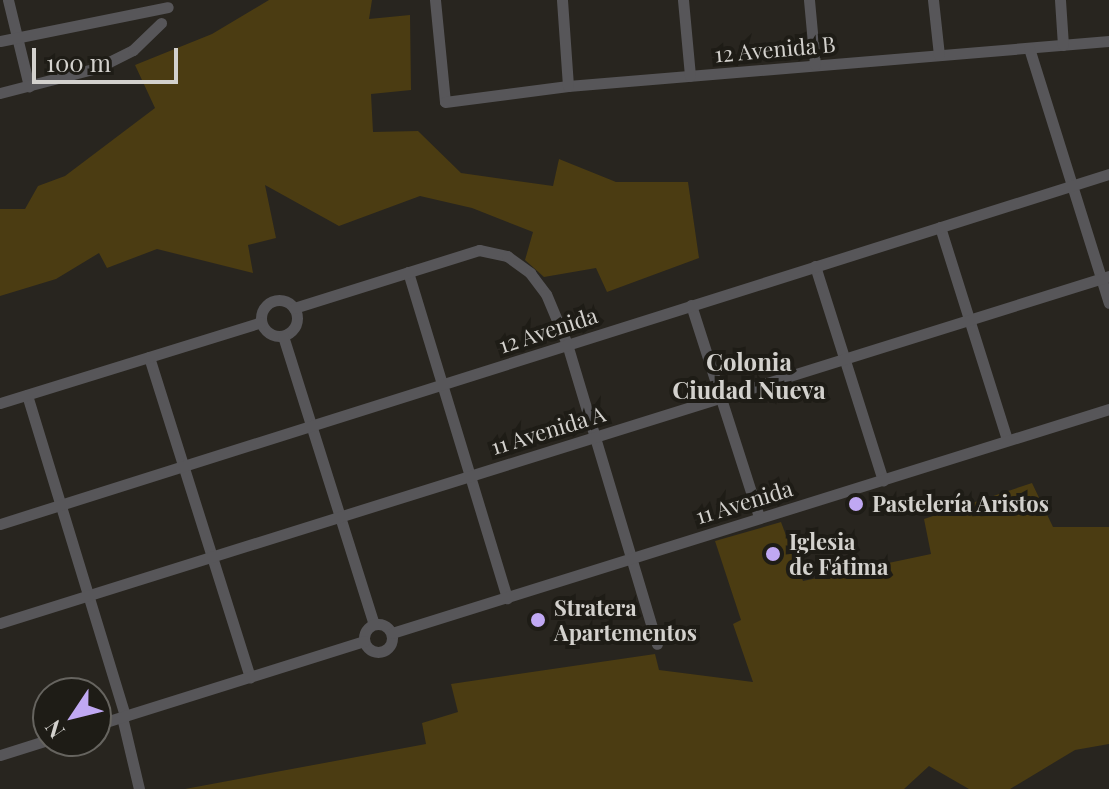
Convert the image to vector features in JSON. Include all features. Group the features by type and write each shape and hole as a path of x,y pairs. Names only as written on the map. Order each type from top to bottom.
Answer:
{"street":[{"path":"8,0 29,86"},
{"name":"12 Avenida B","path":"435,0 445,102 568,86 1109,41"},
{"path":"562,0 568,86"},
{"path":"683,0 690,76"},
{"path":"809,0 815,65"},
{"path":"933,0 939,55"},
{"path":"1060,0 1063,45"},
{"path":"0,41 165,12"},
{"path":"0,93 114,60 165,12"},
{"path":"1029,48 1105,278 1109,303"},
{"name":"12 Avenida","path":"0,524 1109,174"},
{"path":"940,227 1007,440"},
{"path":"283,336 268,332 261,322 265,306 275,300 294,308 479,250 491,251 530,273 546,294 567,344 634,558 657,644"},
{"path":"815,266 883,480"},
{"path":"408,272 507,598"},
{"name":"11 Avenida A","path":"0,623 1105,278"},
{"path":"691,305 759,517"},
{"path":"283,336 296,325 294,308"},
{"path":"0,403 261,322"},
{"path":"112,720 364,641 374,624 283,336"},
{"path":"149,357 250,677"},
{"path":"27,395 124,717 139,789"},
{"name":"11 Avenida","path":"392,633 1109,409"},
{"path":"364,641 373,651 382,651 392,642 392,633 383,624 374,624"},
{"path":"0,755 32,745"}],"shaded area":[{"path":"269,0 372,0 369,19 410,15 411,90 371,94 373,132 418,131 461,173 553,186 559,159 616,182 688,182 699,258 607,292 596,268 544,277 525,260 533,232 472,208 420,196 339,226 265,185 276,238 248,245 253,273 157,249 107,268 99,253 56,279 0,296 0,209 25,209 38,186 65,176 155,108 135,65 212,34"},
{"path":"1032,483 1053,527 1109,527 1109,744 1075,750 1010,789 969,789 929,766 904,789 185,789 426,744 422,723 458,712 451,684 655,654 659,670 753,682 733,624 741,620 715,541 781,522 803,581 931,554 924,519"}],"place":[{"name":"Pastelería Aristos","path":"856,504"},
{"name":"Iglesia de Fátima","path":"773,554"},
{"name":"Stratera Apartementos","path":"538,620"}],"district":[{"name":"Colonia Ciudad Nueva","path":"749,376"}]}
